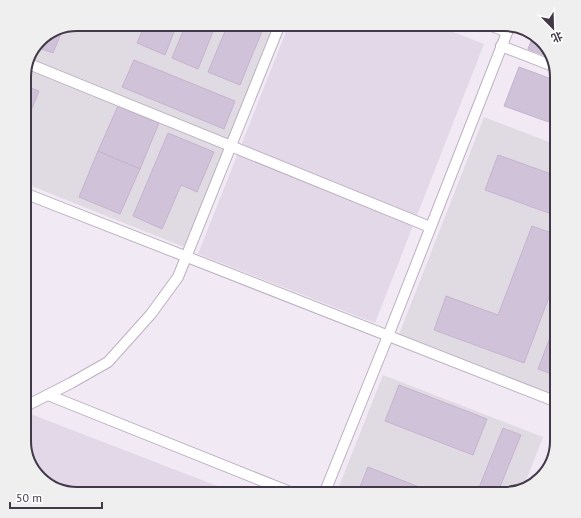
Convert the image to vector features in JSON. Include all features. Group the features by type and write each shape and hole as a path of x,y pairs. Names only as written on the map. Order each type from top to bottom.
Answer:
{"street":[{"path":"31,404 108,362 155,308 178,277 277,31"},
{"path":"327,487 388,336 507,31"},
{"path":"501,46 548,64"},
{"path":"33,66 430,227"},
{"path":"31,196 550,399"},
{"path":"48,395 278,487"}],"shaded area":[{"path":"77,31 272,31 184,247 31,186 31,74 34,59 39,51 44,44 59,34"},
{"path":"286,31 451,31 484,44 375,323 198,254"},
{"path":"484,117 550,142 550,395 398,337"},
{"path":"383,375 543,437 526,482 522,484 504,487 339,487"},
{"path":"31,414 220,487 77,487 59,484 44,474 36,462 31,444"}],"building":[{"path":"142,31 174,31 165,55 137,43"},
{"path":"183,31 213,31 198,69 172,58"},
{"path":"225,31 262,31 240,85 208,72"},
{"path":"61,34 53,53 41,48 44,44"},
{"path":"531,40 533,41 533,48 540,48 544,55 528,49"},
{"path":"134,60 235,101 224,129 122,87"},
{"path":"519,67 550,78 550,122 504,106"},
{"path":"31,88 39,91 31,111"},
{"path":"118,106 159,123 140,169 98,151"},
{"path":"168,133 214,152 197,192 181,185 162,229 133,216"},
{"path":"98,151 140,169 120,214 79,197"},
{"path":"498,155 550,174 550,213 485,190"},
{"path":"532,226 550,232 550,294 524,363 434,330 446,296 498,315"},
{"path":"550,337 550,373 538,369"},
{"path":"399,385 487,419 473,455 385,421"},
{"path":"503,428 521,435 500,487 479,487"},
{"path":"368,467 419,487 360,487"}]}
